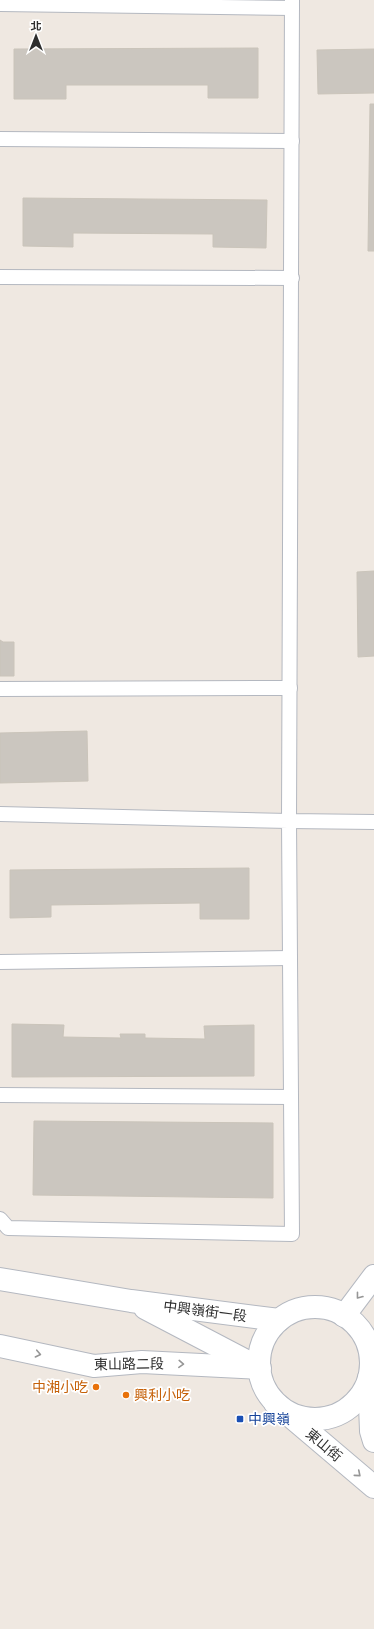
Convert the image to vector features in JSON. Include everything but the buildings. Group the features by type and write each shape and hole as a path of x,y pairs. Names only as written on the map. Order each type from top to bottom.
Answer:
{"main road":[{"path":"344,1316 374,1276"},
{"name":"中興嶺街一段","path":"0,1279 131,1301 279,1320"},
{"name":"中興嶺街一段","path":"131,1301 260,1368"},
{"path":"372,1373 361,1396 347,1410 329,1418 310,1420 291,1414 275,1403 266,1391 258,1361 261,1346 268,1332 279,1320 293,1312 309,1308 327,1309 344,1316 358,1327 367,1343 372,1373 371,1431 374,1441"},
{"name":"東山路二段","path":"0,1346 94,1366 142,1362 260,1368"},
{"name":"東山街","path":"275,1403 374,1487"}],"lane":[{"path":"0,4 292,4 289,821 292,1234 8,1228 0,1219"},
{"path":"0,139 292,141"},
{"path":"0,277 292,278"},
{"path":"0,689 290,688"},
{"path":"0,814 374,822"},
{"path":"0,962 290,958"},
{"path":"0,1095 291,1097"}],"place":[{"name":"中湘小吃","path":"96,1387"},
{"name":"興利小吃","path":"126,1395"},
{"name":"中興嶺","path":"240,1419"}]}
